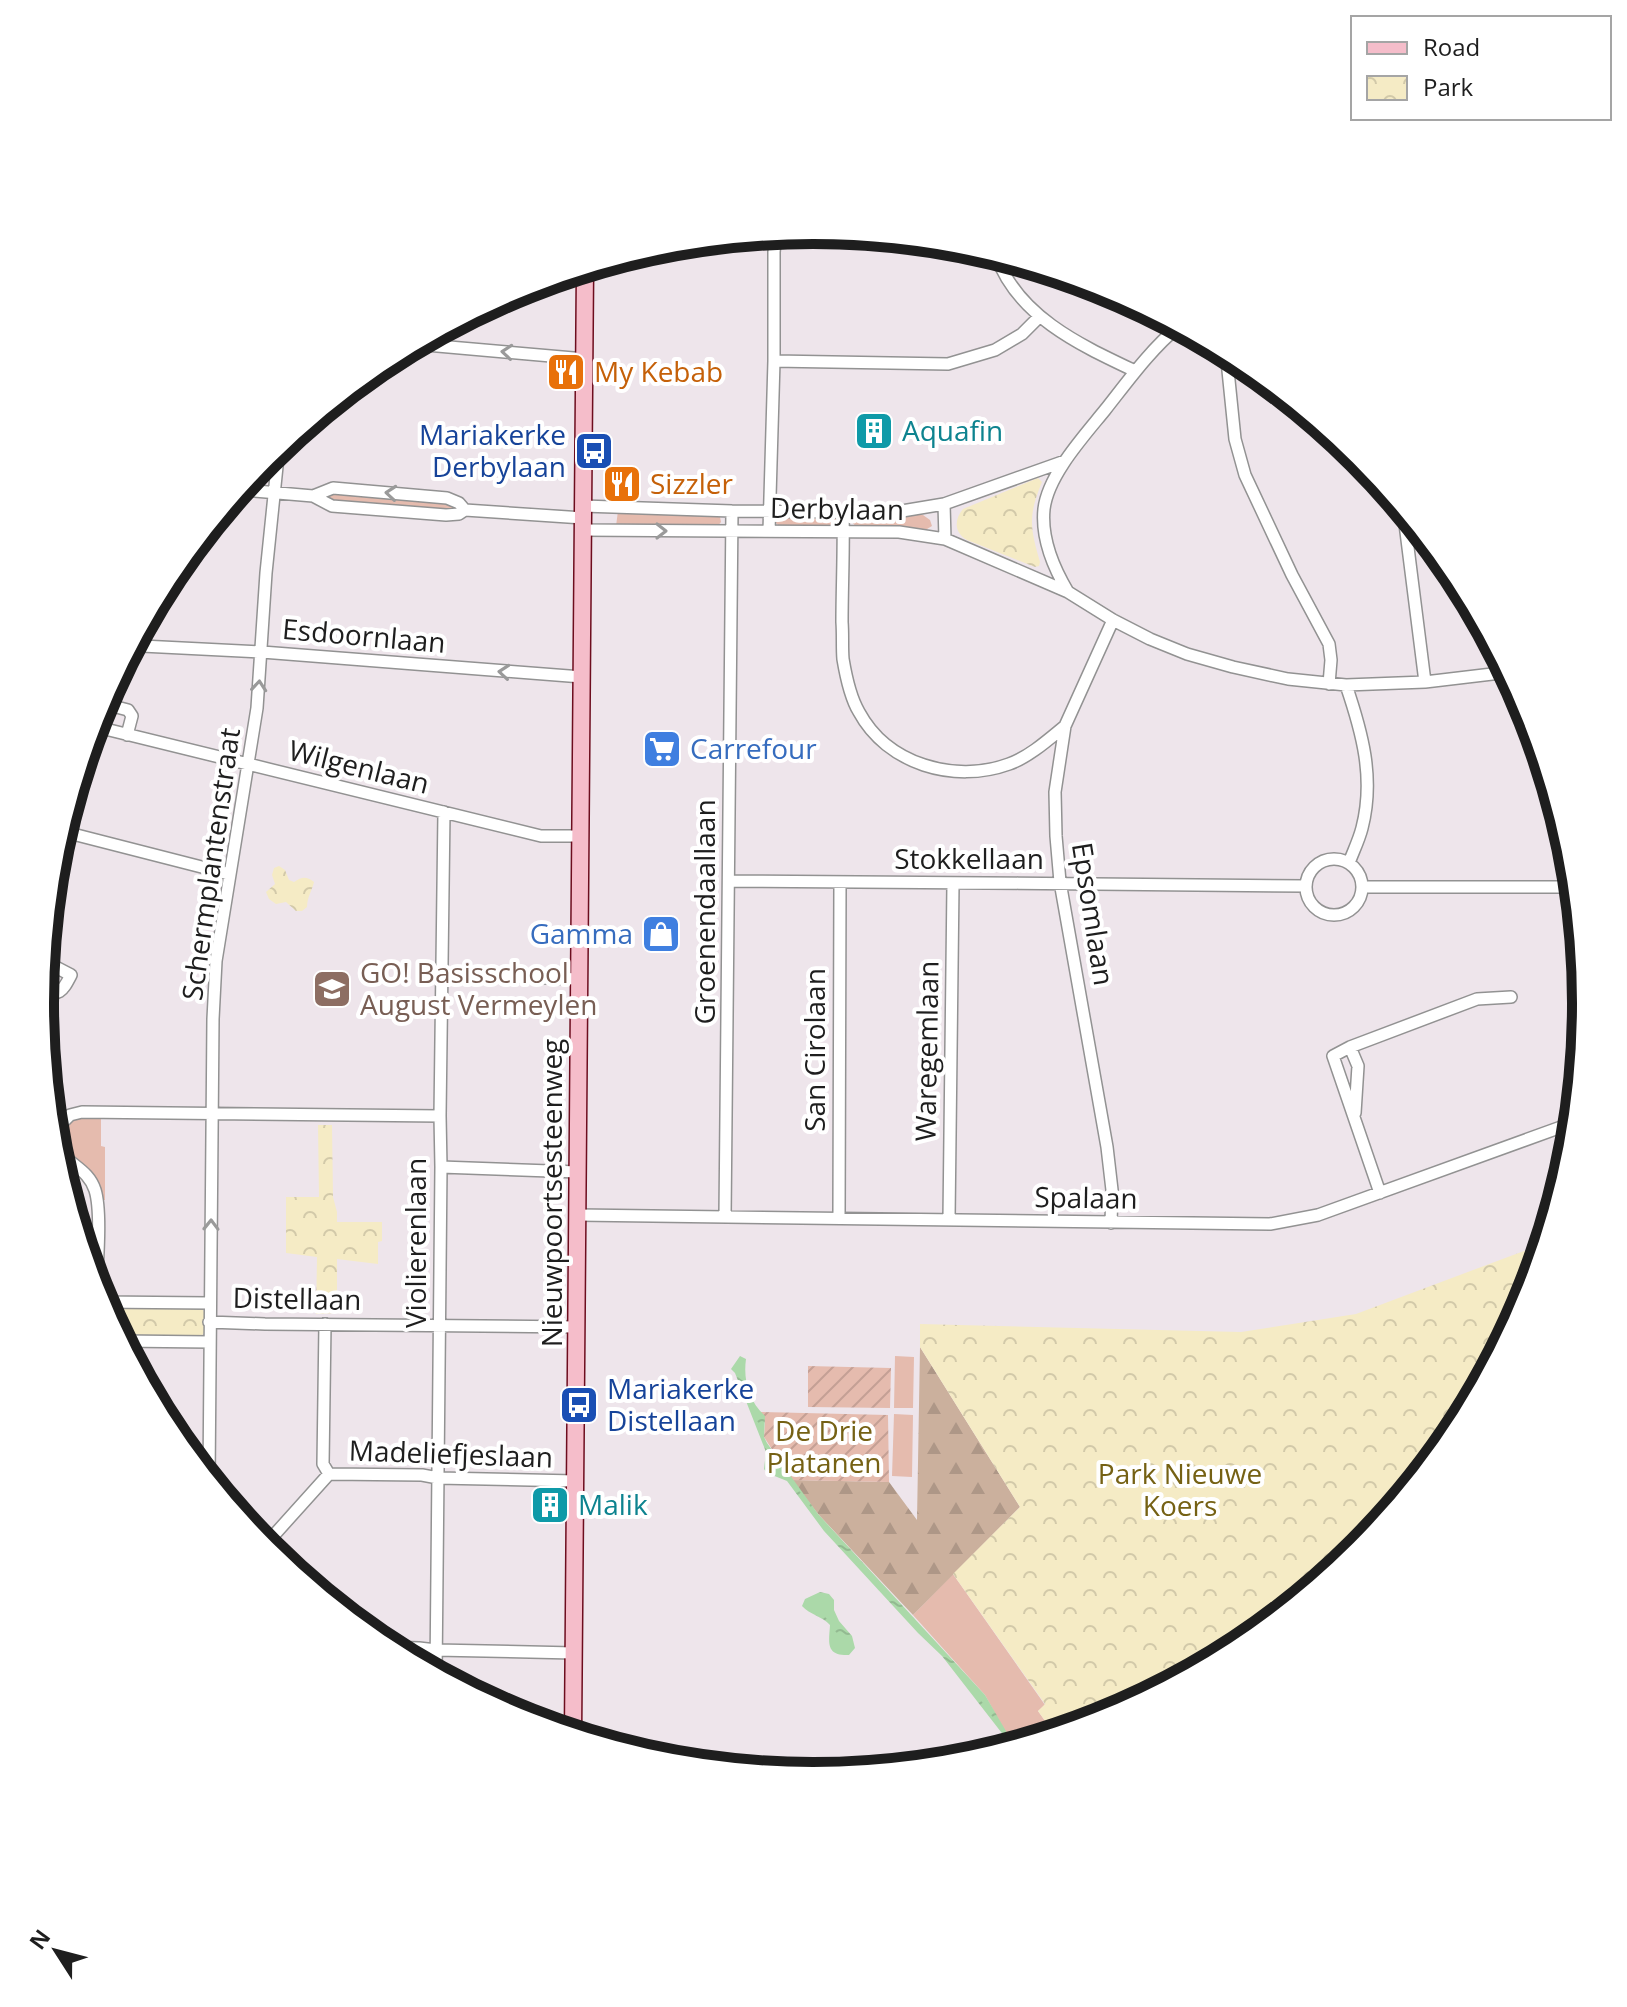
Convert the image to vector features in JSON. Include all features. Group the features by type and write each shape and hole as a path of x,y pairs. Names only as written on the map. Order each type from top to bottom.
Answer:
{"main road":[{"name":"Nieuwpoortsesteenweg","path":"573,1724 585,279"}],"street":[{"path":"769,531 775,246"},
{"path":"1000,268 1039,317 1083,346 1135,371"},
{"path":"774,361 948,364 995,350 1022,334 1039,317"},
{"path":"1068,592 1055,570 1046,541 1044,520 1047,496 1065,461 1135,371 1171,334"},
{"path":"435,346 585,359"},
{"path":"1228,367 1235,439 1245,475 1292,575 1329,644 1329,684"},
{"name":"Derbylaan","path":"583,518 732,511 902,511 944,504 1065,461"},
{"name":"Schermplantenstraat","path":"209,1463 216,961 249,765 262,652 277,465"},
{"path":"313,496 333,488 447,498 459,503 465,510"},
{"path":"252,492 313,496 332,506 446,515 465,510 583,518"},
{"path":"944,504 945,539 1068,592 1113,620 1187,654 1274,676 1329,684 1425,682 1497,673"},
{"name":"Groenendaallaan","path":"725,1217 732,511"},
{"path":"843,512 843,658 859,713 878,738 901,756 929,768 980,771 1010,764 1065,726"},
{"name":"Derbylaan","path":"583,518 732,531 899,532 945,539"},
{"path":"1406,529 1425,682"},
{"name":"Epsomlaan","path":"1111,1223 1112,1190 1107,1147 1060,882 1055,792 1065,726 1113,620"},
{"name":"Esdoornlaan","path":"144,646 262,652 582,677"},
{"path":"1346,685 1360,725 1366,755 1367,795 1362,826 1349,863"},
{"path":"115,707 128,710 132,716 127,735"},
{"name":"Wilgenlaan","path":"106,729 541,836 581,836"},
{"name":"Violierenlaan","path":"436,1662 444,812"},
{"path":"74,834 229,874"},
{"path":"1330,859 1349,863 1360,878 1360,897 1347,911 1329,914 1320,911 1312,904 1306,886 1313,868 1330,859"},
{"name":"Stokkellaan","path":"729,881 1306,886"},
{"name":"San Cirolaan","path":"839,1218 840,882"},
{"name":"Waregemlaan","path":"949,1219 953,884"},
{"path":"1362,887 1564,887"},
{"path":"54,992 65,987 71,975 55,967"},
{"path":"442,974 580,979"},
{"path":"1380,1193 1333,1056 1477,999 1511,997"},
{"path":"1350,1047 1358,1066 1355,1121"},
{"path":"63,1118 82,1112 440,1116"},
{"name":"Spalaan","path":"578,1215 1270,1224 1318,1215 1563,1126"},
{"path":"72,1164 91,1180 96,1191 97,1255"},
{"path":"441,1167 578,1172"},
{"name":"Distellaan","path":"116,1302 209,1303"},
{"name":"Distellaan","path":"209,1322 577,1327"},
{"path":"325,1324 323,1464 329,1474"},
{"name":"Distellaan","path":"133,1341 210,1342"},
{"name":"Madeliefjeslaan","path":"272,1537 329,1474 575,1481"},
{"path":"413,1648 574,1653"}],"green space":[{"path":"1038,478 1042,482 1034,504 1032,522 1039,566 967,540 960,533 957,522 963,509"},
{"path":"330,493 448,503 456,509 331,502 322,496"},
{"path":"618,511 696,513 720,517 721,522 717,527 616,526"},
{"path":"857,515 923,515 932,526 927,529 857,528 852,522"},
{"path":"776,516 835,517 837,521 834,527 780,527 775,522"},
{"path":"279,866 285,870 289,880 294,882 306,878 314,882 307,907 302,911 296,911 286,902 276,904 269,899 266,892 275,884 272,875 274,868"},
{"path":"101,1115 101,1146 105,1147 105,1200 100,1200 70,1156 65,1129 74,1118"},
{"path":"318,1125 332,1125 333,1197 337,1222 382,1222 382,1241 378,1242 378,1264 337,1259 337,1313 316,1314 317,1257 286,1253 286,1197 319,1197"},
{"name":"Park Nieuwe Koers","path":"1533,1247 1495,1339 1445,1425 1416,1466 1351,1541 1276,1606 1193,1661 1149,1685 1048,1726 1038,1711 1045,1704 953,1574 1020,1507 920,1347 920,1324 1241,1332 1356,1314"},
{"path":"118,1307 202,1308 206,1316 205,1332 200,1337 131,1338"},
{"path":"920,1347 1020,1507 913,1615 818,1514 792,1480 889,1482 917,1520"},
{"path":"895,1356 914,1357 913,1408 894,1408"},
{"name":"De Drie Platanen","path":"808,1366 891,1368 890,1408 808,1407"},
{"name":"De Drie Platanen","path":"760,1412 888,1415 889,1482 792,1480 764,1437 765,1423"},
{"path":"894,1414 913,1415 912,1477 892,1476"},
{"path":"953,1574 1045,1705 1038,1711 1049,1726 1008,1737 985,1695 913,1615"}],"water":[{"path":"740,1356 746,1359 745,1375 751,1397 765,1416 764,1437 818,1514 985,1695 1009,1737 1006,1738 942,1656 824,1531 787,1481 767,1473 764,1469 766,1452 731,1369"},
{"path":"820,1592 829,1594 834,1600 839,1621 852,1636 855,1648 849,1655 832,1650 830,1625 802,1606 805,1599"}],"place":[{"name":"My Kebab","path":"566,372"},
{"name":"Aquafin","path":"874,431"},
{"name":"Mariakerke Derbylaan","path":"594,451"},
{"name":"Sizzler","path":"622,484"},
{"name":"Carrefour","path":"662,749"},
{"name":"Gamma","path":"661,934"},
{"name":"GO! Basisschool August Vermeylen","path":"332,989"},
{"name":"Mariakerke Distellaan","path":"579,1405"},
{"name":"Malik","path":"550,1505"}]}
